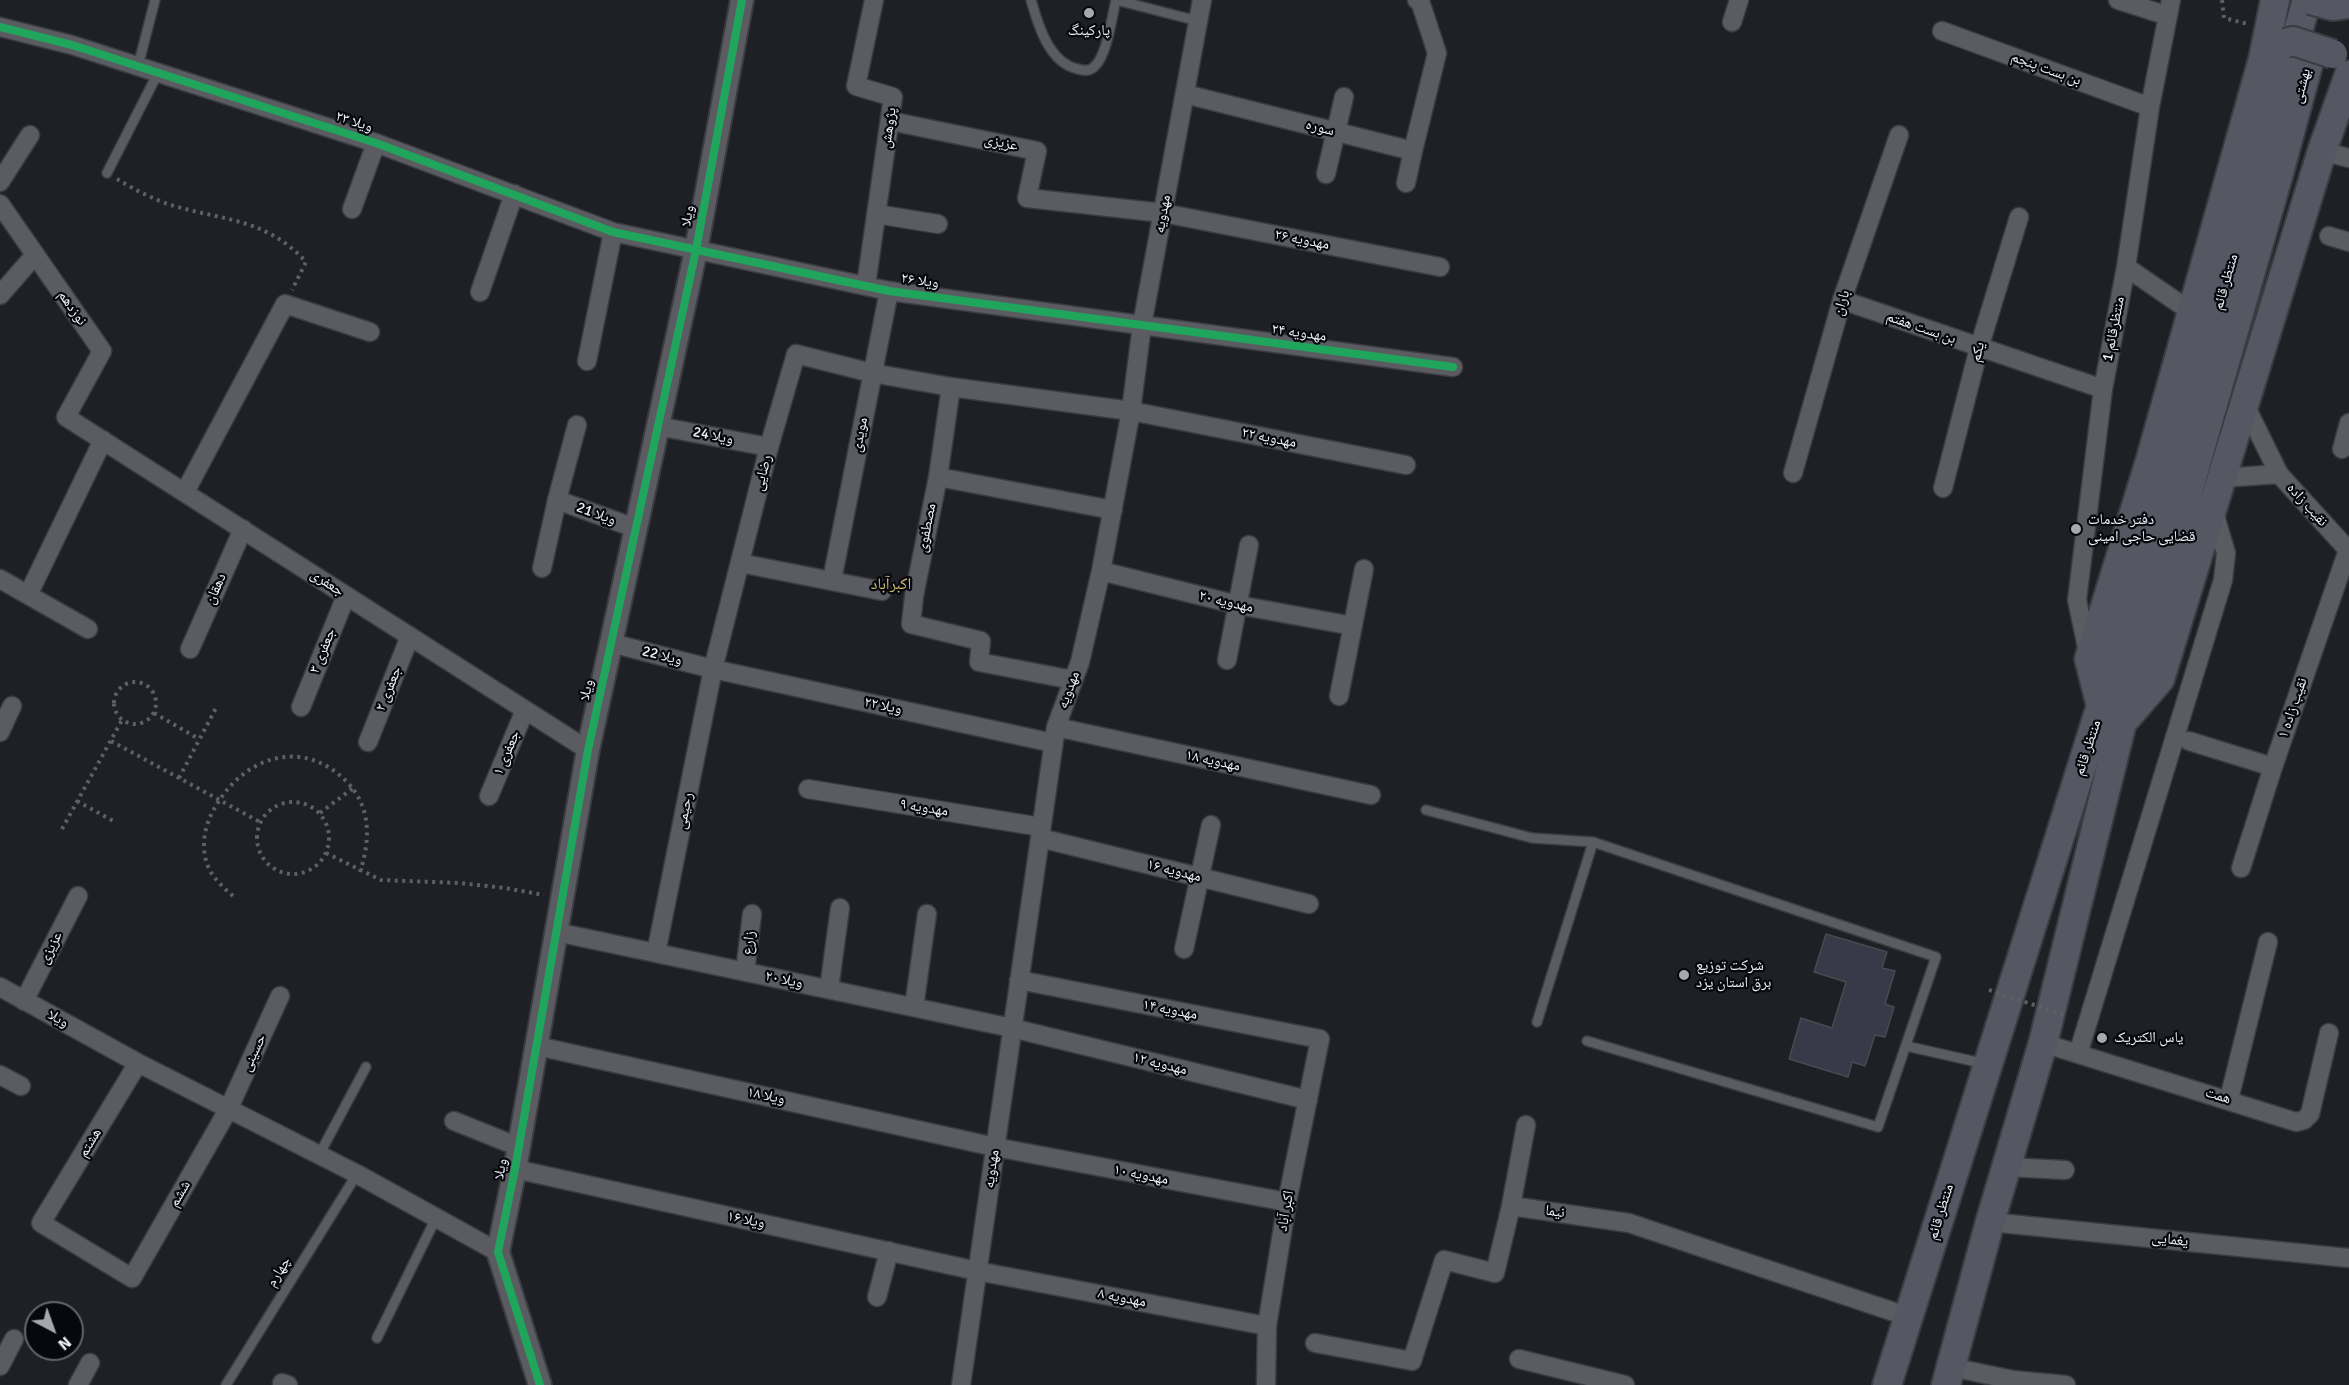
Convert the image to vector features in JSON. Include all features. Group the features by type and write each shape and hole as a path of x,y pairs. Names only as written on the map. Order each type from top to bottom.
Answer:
{"main road":[{"path":"2257,0 2278,36 2293,41 2343,85 2336,155 2245,405 2160,679 2112,715 2090,659 2150,461 2190,311 2263,59 2278,36 2275,0"},
{"path":"2308,0 2333,6 2349,4"},
{"name":"بهشتی","path":"2275,108 2308,0"},
{"name":"بهشتی","path":"2279,172 2327,0"},
{"name":"منتظر قائم","path":"1949,1376 1990,1222 2043,1043 2112,715 2210,338 2275,108"},
{"name":"منتظر قائم","path":"1887,1385 1987,1064 2112,715 2279,172"}],"street":[{"name":"ویلا","path":"540,1385 498,1251 515,1170 588,750 696,250 742,0"},
{"name":"پژوهش","path":"866,285 893,97 856,86 874,0"},
{"name":"مهدویه","path":"961,1385 1054,735 1080,662 1101,571 1131,411 1142,325 1202,0"},
{"path":"1406,183 1437,53 1420,1 1417,0"},
{"path":"1732,22 1739,0"},
{"path":"2118,0 2170,8"},
{"name":"منتظرقائم 1","path":"2090,659 2077,600 2103,389 2126,267 2150,107 2170,8"},
{"name":"ویلا ۲۳","path":"0,27 72,45 376,143 613,232 696,250"},
{"name":"بن بست پنجم","path":"1942,30 2150,107"},
{"name":"سوره","path":"1185,94 1413,151"},
{"path":"1326,174 1344,97"},
{"name":"عزیزی","path":"890,121 1037,150 1027,198 1163,213"},
{"path":"0,182 30,135"},
{"name":"باران","path":"1793,473 1842,300 1899,135"},
{"path":"352,209 376,143"},
{"path":"480,292 514,194"},
{"name":"نوزدهم","path":"0,204 102,351 66,417"},
{"name":"مهدویه ۲۶","path":"1163,213 1440,267"},
{"path":"876,214 938,224"},
{"name":"یکم","path":"1943,488 1979,348 2019,217"},
{"path":"587,361 613,232"},
{"path":"2329,236 2349,242"},
{"name":"ویلا ۲۶","path":"696,250 889,291 1142,325"},
{"path":"0,296 35,255"},
{"path":"2126,267 2190,311"},
{"name":"مویدی","path":"832,580 889,291"},
{"name":"بن بست هفتم","path":"1842,300 2103,389"},
{"path":"184,492 285,304 370,332"},
{"name":"مهدویه ۲۴","path":"1142,325 1453,368"},
{"name":"رضایی","path":"713,669 795,354 872,373"},
{"path":"872,373 951,387 1131,411"},
{"name":"مصطفوی","path":"951,387 938,477 914,596 911,624 981,641 979,662 1073,680"},
{"path":"2245,405 2279,474"},
{"name":"مهدویه ۲۲","path":"1131,411 1406,465"},
{"name":"جعفری","path":"66,417 588,750"},
{"path":"2342,449 2349,423"},
{"name":"ویلا 21","path":"542,568 557,500 578,425"},
{"name":"ویلا 24","path":"657,426 769,447"},
{"path":"28,595 103,440"},
{"name":"نقیب زاده","path":"2222,478 2279,474 2349,550"},
{"path":"938,477 1113,510"},
{"name":"ویلا 21","path":"557,500 635,528"},
{"path":"2078,1054 2223,580 2226,553 2213,508"},
{"name":"دهقان","path":"190,649 243,530"},
{"path":"1227,660 1249,544"},
{"name":"نقیب زاده ۱","path":"2241,868 2273,767 2349,550"},
{"path":"740,563 882,591"},
{"path":"1339,696 1364,569"},
{"name":"مهدویه ۲۰","path":"1101,571 1238,605 1353,626"},
{"path":"0,579 88,629"},
{"name":"جعفری ۳","path":"301,707 346,596"},
{"name":"جعفری ۲","path":"368,742 410,636"},
{"name":"ویلا 22","path":"611,643 713,669"},
{"name":"ویلا ۲۲","path":"713,669 1054,735"},
{"name":"رحیمی","path":"656,953 713,669"},
{"path":"0,732 12,706"},
{"name":"جعفری ۱","path":"489,796 525,710"},
{"name":"مهدویه ۱۸","path":"1054,735 1371,795"},
{"path":"2189,741 2273,767"},
{"name":"مهدویه ۹","path":"807,789 1040,833"},
{"path":"1184,949 1211,825"},
{"name":"مهدویه ۱۶","path":"1040,833 1200,877 1310,904"},
{"name":"عزیزی","path":"24,1000 78,896"},
{"path":"829,989 840,908"},
{"name":"زارع","path":"745,972 752,914"},
{"path":"914,1007 927,914"},
{"name":"ویلا ۲۰","path":"556,932 1012,1028"},
{"path":"2229,1100 2268,942"},
{"name":"مهدویه ۱۴","path":"1019,980 1320,1039"},
{"name":"ویلا","path":"0,987 138,1063 357,1174 498,1251"},
{"name":"حسینی","path":"228,1110 280,996"},
{"name":"مهدویه ۱۲","path":"1012,1028 1308,1100"},
{"name":"همت","path":"2043,1043 2296,1122 2304,1120 2310,1114 2329,1033"},
{"name":"اکبر آباد","path":"1266,1385 1267,1326 1287,1202 1320,1039"},
{"name":"ویلا ۱۸","path":"537,1046 995,1147"},
{"name":"هشتم","path":"132,1278 42,1223 138,1063"},
{"path":"0,1075 21,1086"},
{"name":"ششم","path":"132,1278 228,1110"},
{"path":"454,1121 519,1147"},
{"path":"1315,1343 1412,1361 1444,1260 1495,1273 1511,1206 1526,1125"},
{"name":"مهدویه ۱۰","path":"995,1147 1287,1202"},
{"path":"2007,1167 2065,1170"},
{"name":"ویلا ۱۶","path":"515,1170 978,1270"},
{"name":"نیما","path":"1511,1206 1629,1224 1909,1317"},
{"name":"یغمایی","path":"1990,1222 2349,1258"},
{"path":"877,1297 889,1251"},
{"name":"مهدویه ۸","path":"978,1270 1267,1326"},
{"path":"0,1366 14,1339"},
{"path":"1519,1359 1625,1385"},
{"path":"78,1385 90,1363"},
{"path":"1949,1376 2066,1385"}],"lane":[{"path":"138,66 155,0"},
{"path":"1031,0 1047,45 1067,67 1084,71 1095,67 1102,56 1116,0 1198,21"},
{"path":"107,173 158,73"},
{"path":"1426,810 1532,838 1593,842 1936,957 1878,1127 1587,1041"},
{"path":"1537,1022 1593,842"},
{"path":"1906,1046 1987,1064"},
{"path":"319,1155 366,1067"},
{"name":"چهارم","path":"226,1385 357,1174"},
{"path":"377,1338 436,1218"}],"path":[{"path":"107,173 130,187 170,205 261,227 292,246 306,262 285,304"},
{"path":"131,682 143,683 153,690 156,701 154,713 145,722 134,724 122,720 115,710 114,698 121,687 131,682"},
{"path":"178,778 216,708"},
{"path":"154,713 199,739"},
{"path":"62,829 122,720"},
{"path":"111,741 260,822"},
{"path":"233,896 219,884 210,869 204,851 205,833 210,816 230,783 246,770 264,761 283,757 303,758 322,764 339,774 353,788 364,808 368,829 367,851 360,872"},
{"path":"320,813 353,788"},
{"path":"78,801 115,822"},
{"path":"287,802 305,803 320,813 327,825 330,839 326,854 314,868 296,874 277,871 262,859 256,841 260,822 271,808 287,802"},
{"path":"326,854 381,880 460,883 505,888 562,899"},
{"path":"1989,990 2064,1015"}],"building":[{"path":"1826,934 1887,952 1882,968 1895,971 1885,1004 1894,1007 1885,1037 1875,1035 1865,1066 1852,1062 1848,1077 1789,1059 1801,1018 1832,1028 1846,982 1814,972"}],"cycle path":[{"path":"540,1385 498,1252 515,1169 588,750 696,250 742,0"},
{"path":"0,27 72,45 376,143 613,232 889,291 1453,367"}],"place":[{"name":"پارکینگ","path":"1089,13"},
{"name":"دفتر خدمات قضایی حاجی امینی","path":"2076,529"},
{"name":"شرکت توزیع برق استان یزد","path":"1684,975"},
{"name":"یاس الکتریک","path":"2102,1038"}],"district":[{"name":"اکبرآباد","path":"891,585"}]}
